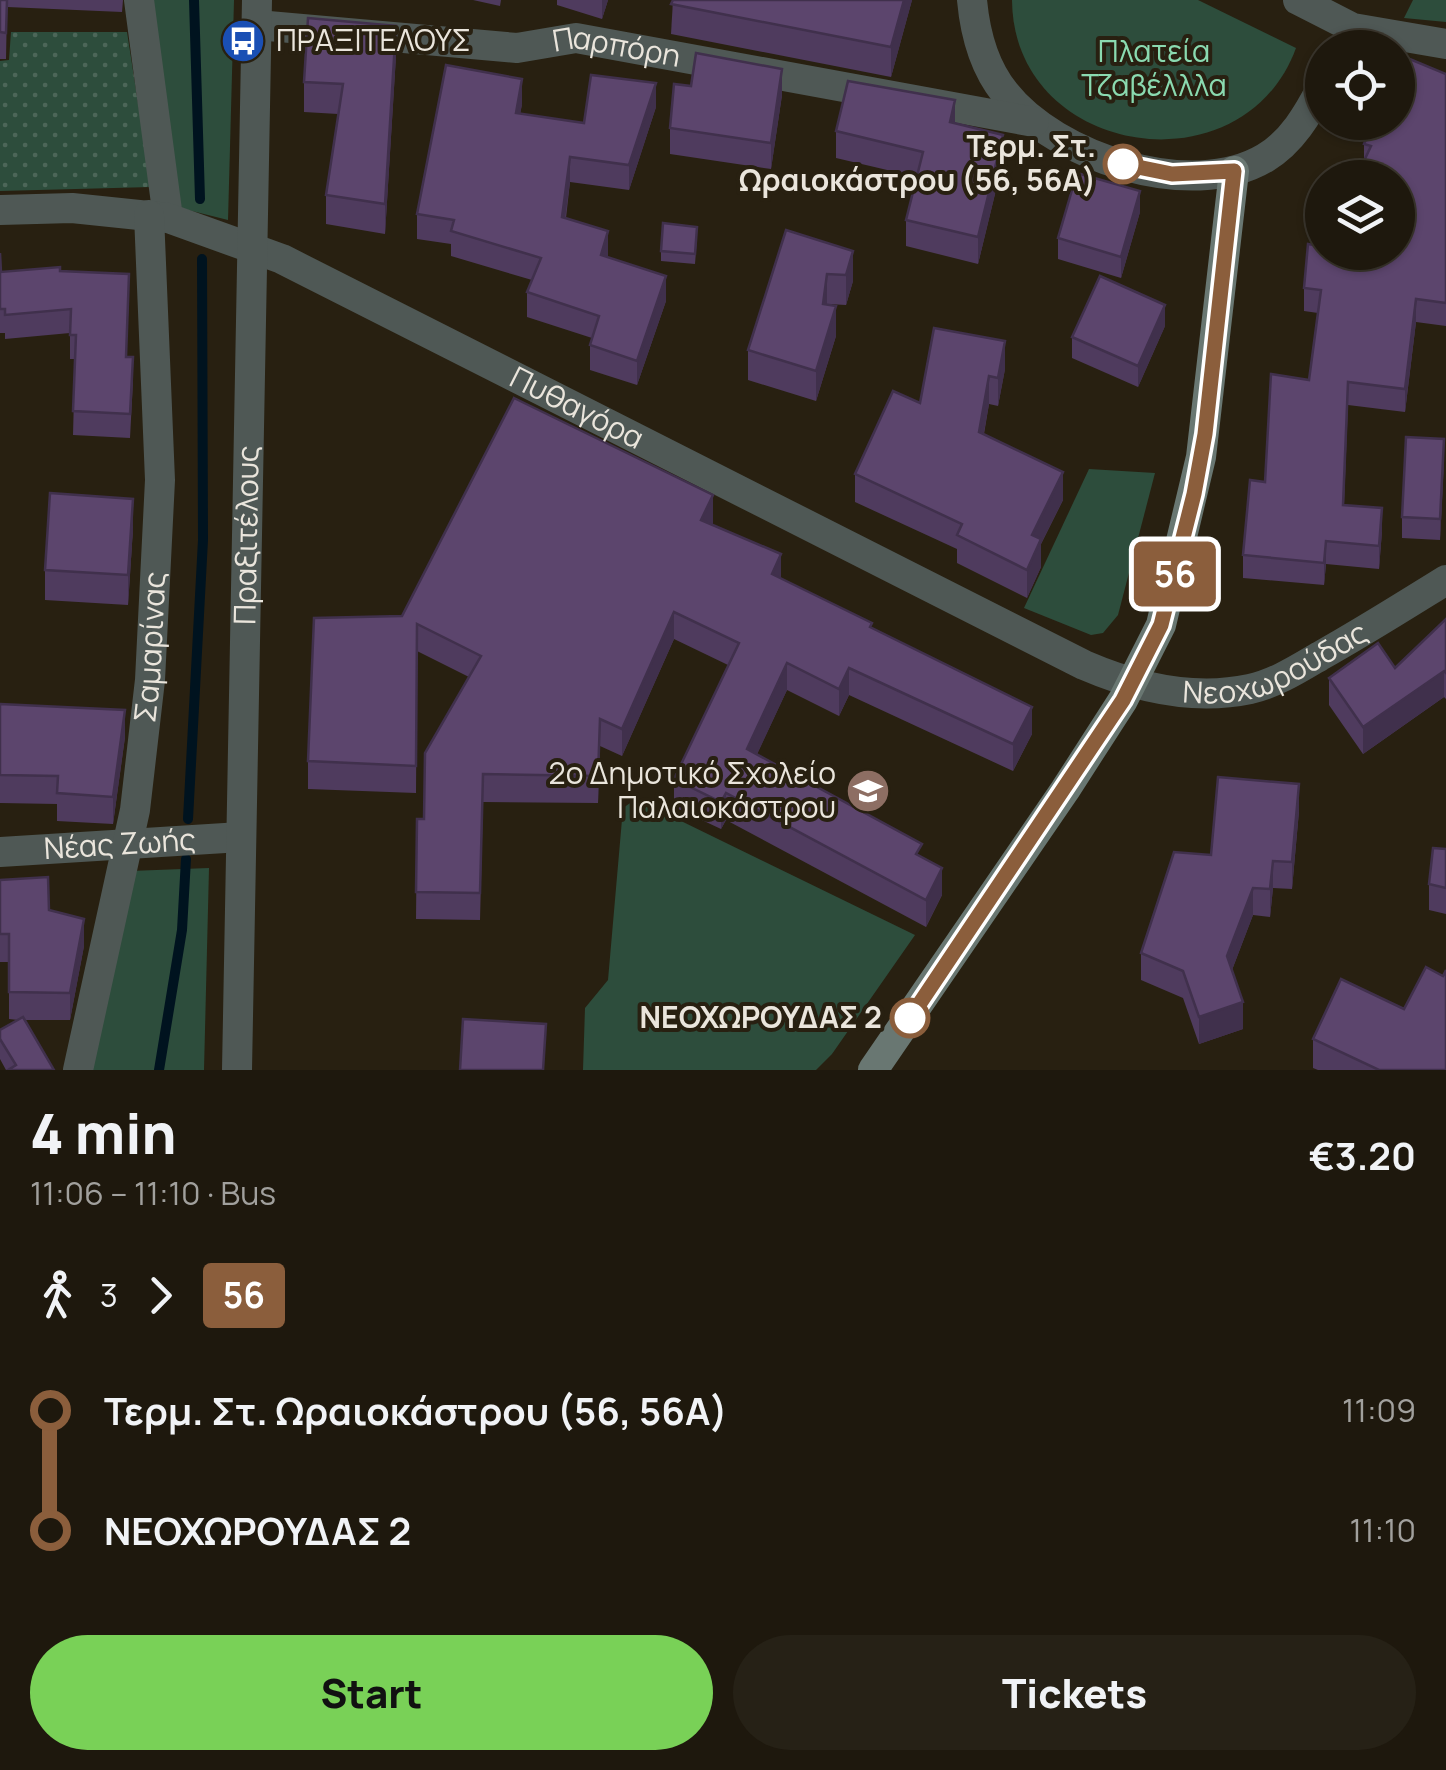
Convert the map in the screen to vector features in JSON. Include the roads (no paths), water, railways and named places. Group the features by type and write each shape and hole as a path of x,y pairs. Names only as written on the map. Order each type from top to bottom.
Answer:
{"street":[{"name":"Σαμαρίνας","path":"78,1070 142,766 159,544 158,217 139,0"},
{"path":"972,0 983,52 1010,99 1034,122 1082,152 1172,174 1234,171 1260,162 1287,140 1305,113"},
{"path":"1298,0 1337,30"},
{"name":"Παρπόρη","path":"257,12 517,48 576,38 1034,122"},
{"name":"Πραξιτέλους","path":"236,1070 257,12"},
{"path":"1415,42 1446,44"},
{"path":"1133,682 1161,625 1194,494 1217,343 1234,171"},
{"name":"Πυθαγόρα","path":"0,210 72,208 158,217 251,246 330,281 1084,664 1133,682"},
{"name":"Νεοχωρούδας","path":"873,1070 1046,819 1133,682 1209,693 1263,685 1363,632 1446,580"},
{"name":"Νέας Ζωής","path":"0,852 242,836"}],"waterway":[{"path":"194,0 200,199"},
{"path":"188,819 203,540 202,259"},
{"path":"159,1070 182,930 186,859"}],"place":[{"name":"ΠΡΑΞΙΤΕΛΟΥΣ","path":"243,41"},
{"name":"Τερμ. Στ. Ωραιοκάστρου (56, 56Α)","path":"1123,164"},
{"name":"2ο Δημοτικό Σχολείο Παλαιοκάστρου","path":"868,791"},
{"name":"ΝΕΟΧΩΡΟΥΔΑΣ 2","path":"910,1018"}],"park label":[{"name":"Πλατεία Τζαβέλλλα","path":"1154,69"}]}
